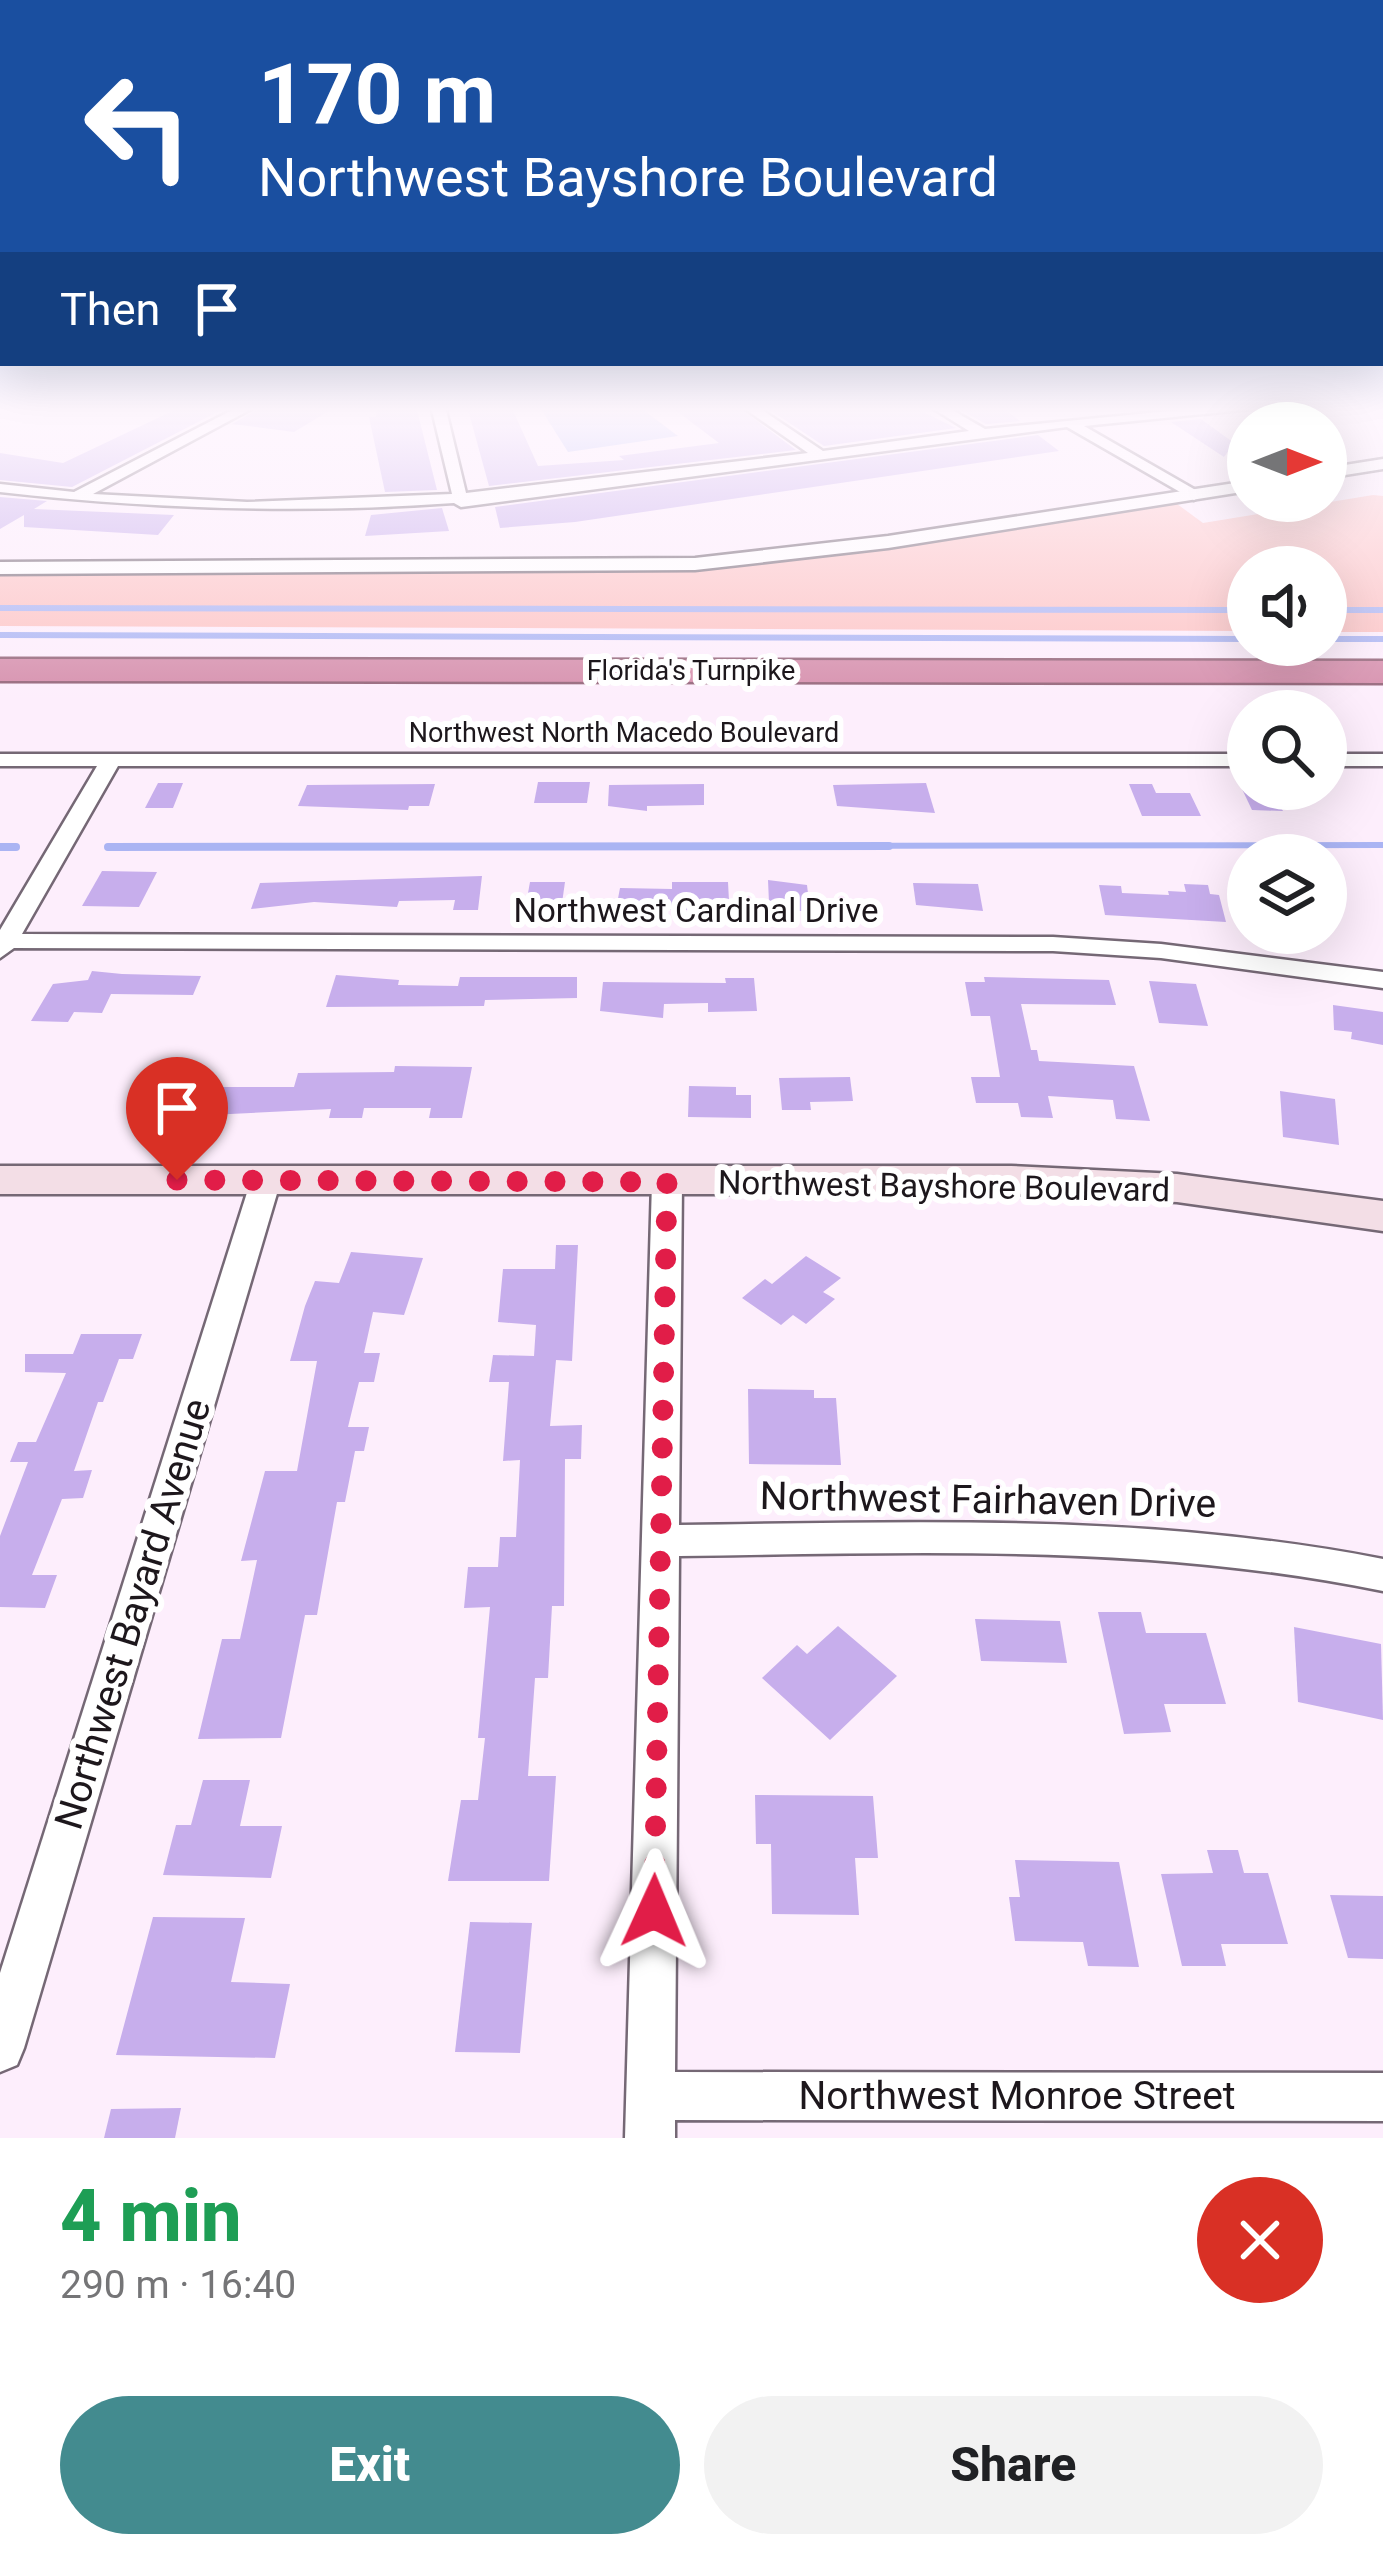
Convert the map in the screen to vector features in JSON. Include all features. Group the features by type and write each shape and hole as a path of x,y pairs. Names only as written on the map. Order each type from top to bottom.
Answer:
{"highway":[{"name":"Florida's Turnpike","path":"0,670 1383,672"},
{"name":"Florida's Turnpike","path":"0,686 1383,686"}],"main road":[{"name":"Northwest Bayshore Boulevard","path":"0,1180 1058,1182 1272,1197 1383,1216"}],"street":[{"path":"0,568 695,564 823,551 1121,506"},
{"name":"Northwest North Macedo Boulevard","path":"0,760 1227,760"},
{"path":"3,946 111,760"},
{"path":"1347,760 1383,760"},
{"name":"Northwest Cardinal Drive","path":"3,946 1053,944 1161,951 1383,980"},
{"name":"Northwest Bayard Avenue","path":"0,2048 266,1180"},
{"path":"650,2117 667,1182"},
{"name":"Northwest Fairhaven Drive","path":"660,1541 1124,1539 1302,1556 1383,1575"},
{"name":"Northwest Monroe Street","path":"650,2117 1383,2097"}],"shaded area":[{"path":"1141,506 1180,506 1203,523 1227,519 1347,522 1347,506 1383,506 1383,632 1347,632 1347,546 1227,546 1227,631 0,626 0,571 697,567 783,560"}],"building":[{"path":"0,506 174,515 158,535 24,527 24,515 0,529"},
{"path":"504,506 686,506 500,528 495,507"},
{"path":"442,508 449,531 365,536 371,515"},
{"path":"538,782 590,782 587,803 534,803"},
{"path":"158,783 183,783 173,808 145,808"},
{"path":"926,783 935,813 837,806 833,785"},
{"path":"435,784 429,806 409,806 408,810 298,806 307,785"},
{"path":"704,784 704,805 647,806 647,811 608,806 609,785"},
{"path":"1129,784 1152,784 1156,793 1190,793 1201,816 1142,816"},
{"path":"102,871 157,872 139,907 82,906"},
{"path":"482,876 478,910 453,910 455,900 399,901 397,907 314,902 251,909 260,883"},
{"path":"768,880 807,885 810,911 787,911 786,903 769,903"},
{"path":"530,882 565,882 561,910 526,904"},
{"path":"672,882 728,882 729,901 695,901 695,910 616,909 620,888 672,889"},
{"path":"913,883 978,884 983,911 916,905"},
{"path":"1184,884 1208,885 1210,894 1219,895 1226,922 1105,915 1099,885 1121,886 1122,893 1169,895 1168,891 1186,892"},
{"path":"92,971 201,976 193,995 111,994 102,1013 74,1012 68,1022 31,1021 53,984 88,980"},
{"path":"336,975 399,980 398,985 458,986 460,977 577,977 577,998 485,1000 484,1006 326,1007"},
{"path":"984,977 1109,980 1116,1005 1021,1004 1031,1050 1037,1050 1039,1061 1134,1066 1150,1121 1116,1119 1113,1100 1048,1096 1053,1118 1021,1117 1018,1103 976,1103 971,1077 1000,1077 990,1016 971,1016 965,982 985,982"},
{"path":"725,978 754,978 757,1011 708,1012 708,1003 664,1004 663,1018 600,1011 603,982 726,983"},
{"path":"1149,981 1196,984 1208,1026 1159,1023"},
{"path":"1333,1005 1383,1012 1383,1045 1351,1039 1352,1032 1334,1030"},
{"path":"395,1066 472,1067 462,1118 429,1118 431,1108 364,1108 362,1118 329,1118 331,1109 189,1116 200,1087 294,1087 298,1073 394,1072"},
{"path":"850,1077 853,1101 810,1102 811,1110 782,1110 779,1078"},
{"path":"689,1086 736,1087 736,1095 751,1095 751,1118 688,1117"},
{"path":"1280,1091 1335,1099 1339,1145 1283,1137"},
{"path":"556,1245 578,1245 572,1361 556,1360 550,1426 582,1425 581,1459 565,1459 564,1606 552,1606 548,1678 535,1678 528,1776 556,1776 549,1881 448,1881 461,1800 478,1800 485,1738 478,1738 490,1607 464,1608 468,1567 498,1567 500,1537 516,1537 520,1460 503,1461 509,1382 489,1382 493,1355 534,1356 536,1325 498,1322 503,1269 555,1269"},
{"path":"351,1252 423,1258 404,1315 373,1312 364,1353 380,1353 374,1382 359,1382 348,1427 369,1427 364,1451 355,1451 345,1502 337,1502 317,1615 305,1615 281,1738 198,1739 222,1639 240,1639 257,1560 241,1561 265,1471 297,1471 317,1361 290,1361 305,1306 315,1281 339,1283"},
{"path":"806,1256 841,1278 823,1292 835,1299 806,1324 793,1315 781,1325 742,1298 765,1279 772,1284"},
{"path":"81,1334 142,1334 133,1359 119,1359 103,1402 98,1402 74,1471 92,1470 83,1498 62,1499 32,1575 57,1575 45,1608 0,1607 0,1536 28,1462 10,1462 18,1442 36,1442 66,1373 25,1372 25,1354 73,1354"},
{"path":"748,1389 814,1390 814,1398 836,1398 841,1465 749,1464"},
{"path":"1098,1612 1141,1612 1146,1633 1206,1633 1226,1704 1164,1704 1171,1732 1124,1734"},
{"path":"975,1619 1060,1621 1067,1663 981,1661"},
{"path":"838,1626 897,1676 830,1740 762,1678 797,1645 807,1654"},
{"path":"1294,1627 1381,1644 1383,1720 1298,1702"},
{"path":"203,1780 250,1780 240,1826 282,1826 271,1878 163,1875 176,1825 191,1825"},
{"path":"755,1795 873,1796 878,1858 855,1858 859,1915 772,1914 771,1844 756,1844"},
{"path":"1207,1850 1238,1850 1244,1873 1268,1873 1288,1944 1221,1944 1226,1966 1182,1966 1161,1874 1213,1873"},
{"path":"1015,1860 1119,1862 1139,1967 1088,1966 1083,1942 1015,1941 1009,1897 1020,1897"},
{"path":"1330,1895 1383,1896 1383,1959 1348,1958"},
{"path":"153,1917 245,1918 231,1982 290,1984 275,2058 116,2055"},
{"path":"470,1922 532,1923 520,2053 455,2052"},
{"path":"181,2108 175,2138 104,2138 111,2109"}],"waterway":[{"path":"0,608 1227,610"},
{"path":"1347,610 1383,610"},
{"path":"0,635 1227,639"},
{"path":"1347,639 1383,639"},
{"path":"889,846 108,847 1383,845"},
{"path":"0,847 16,847"}],"route":[{"path":"177,1180 667,1182 654,1911"}]}
